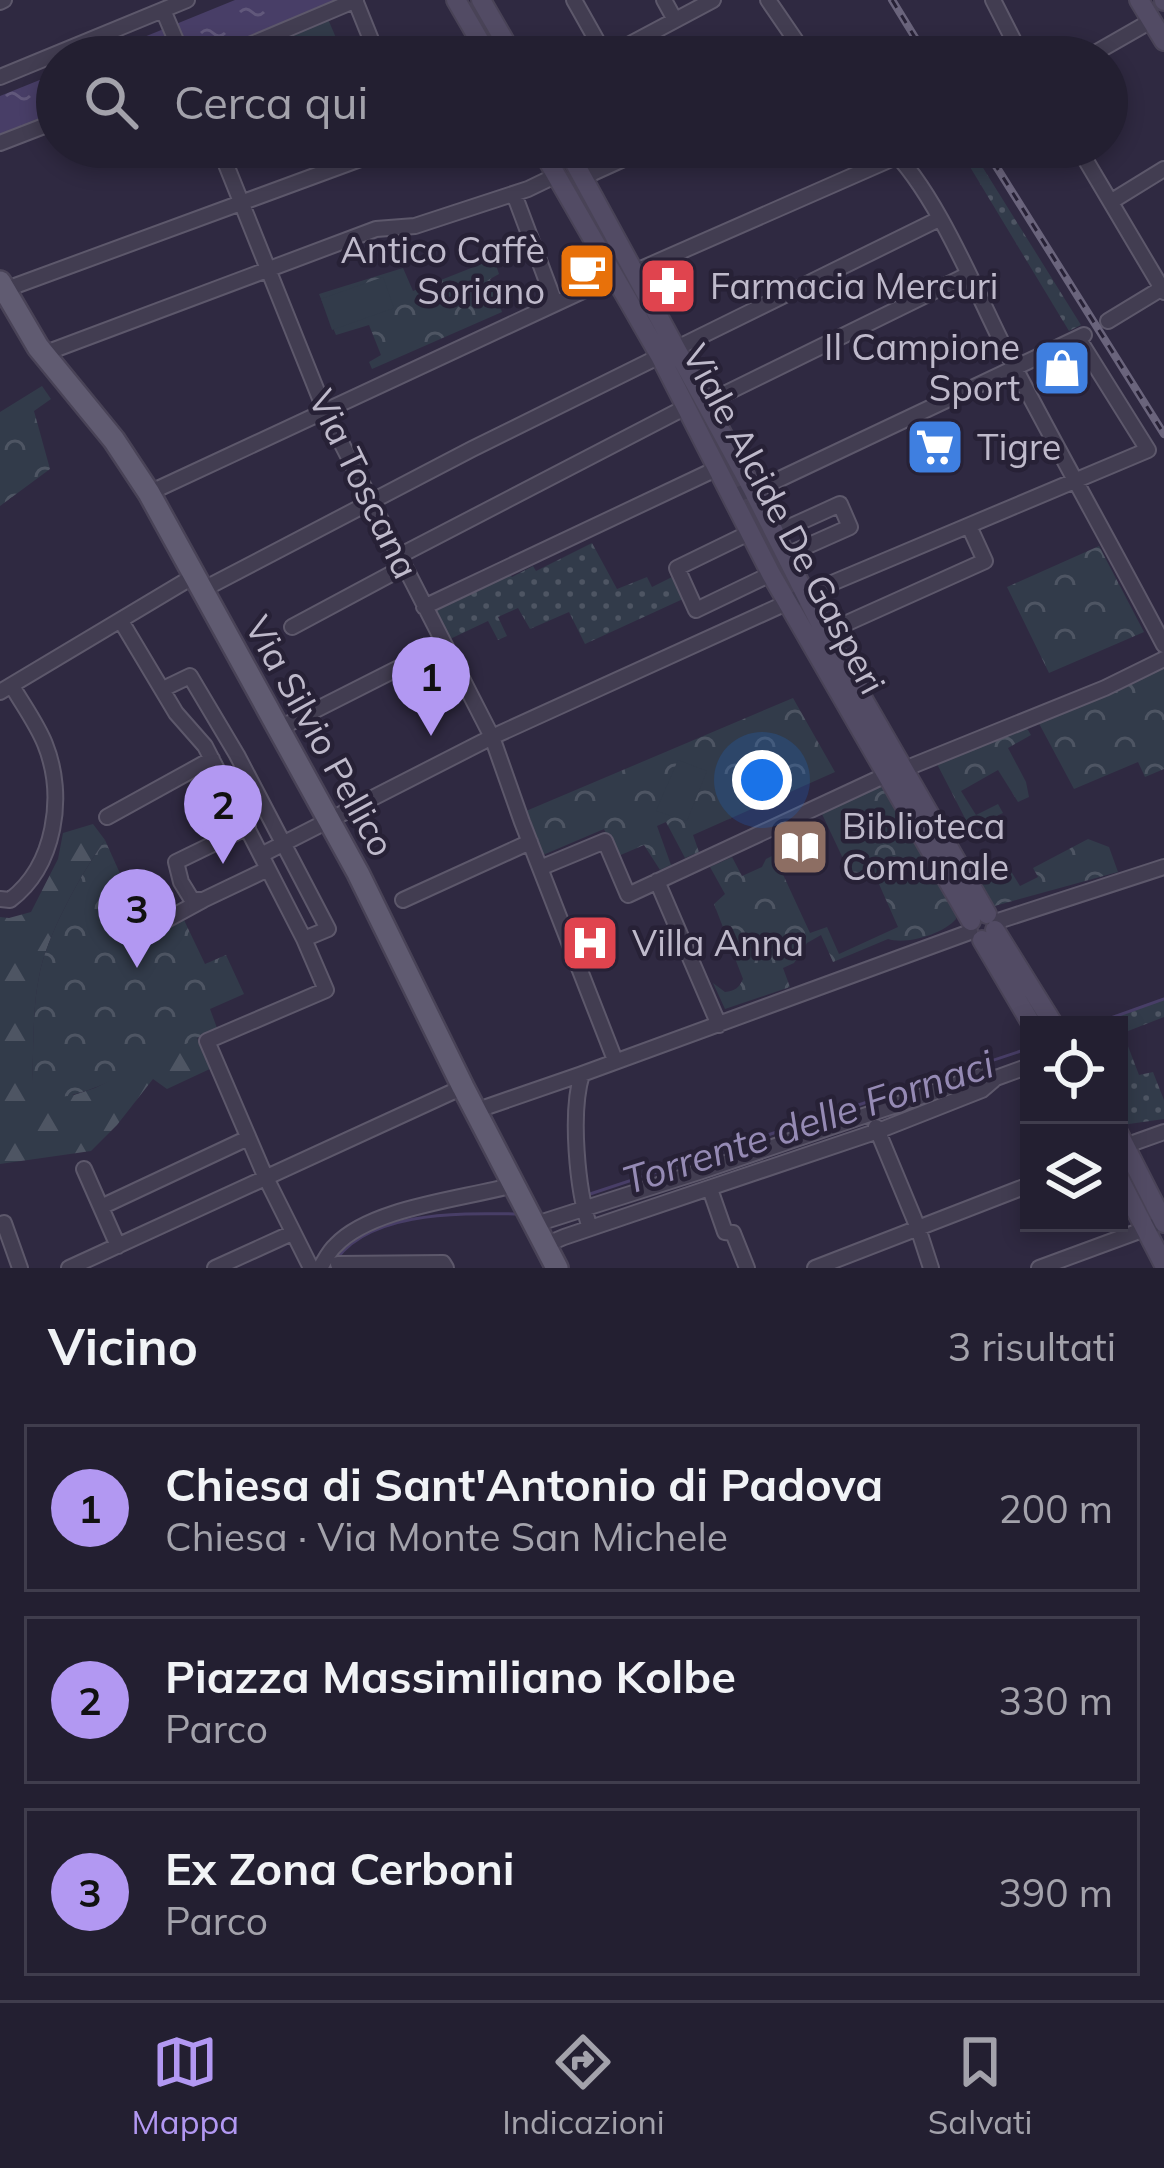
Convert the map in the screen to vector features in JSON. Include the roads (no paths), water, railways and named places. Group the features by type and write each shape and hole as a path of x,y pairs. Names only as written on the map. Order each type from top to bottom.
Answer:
{"main road":[{"name":"Via Silvio Pellico","path":"2,286 43,354 114,440 149,493 380,915 533,1225 554,1241 559,1268"}],"street":[{"path":"132,0 143,17"},
{"path":"97,36 143,17 166,16 187,0"},
{"path":"280,36 356,0 370,36"},
{"path":"456,0 477,36"},
{"path":"481,0 502,36"},
{"path":"574,0 594,36"},
{"path":"664,0 675,20"},
{"path":"645,36 713,0"},
{"path":"768,0 793,36"},
{"path":"993,0 1011,36"},
{"path":"1138,0 1164,41"},
{"path":"166,16 174,36"},
{"path":"1125,36 1151,21"},
{"path":"0,76 36,61"},
{"path":"0,143 36,129"},
{"name":"Via Toscana","path":"227,168 325,411 492,737 615,1060"},
{"path":"2,286 335,168"},
{"name":"Viale Alcide De Gasperi","path":"552,168 624,274 696,405 752,488 787,555 796,598 983,927"},
{"name":"Viale Alcide De Gasperi","path":"578,168 624,274"},
{"path":"584,178 605,168"},
{"path":"149,493 858,168"},
{"path":"904,168 939,219 1164,645"},
{"path":"1091,168 1163,289 1108,321"},
{"path":"1112,201 1164,170"},
{"path":"43,354 376,229 415,226 556,175"},
{"path":"514,194 555,303"},
{"path":"0,899 10,900 28,886 45,855 57,798 43,738 6,689 121,621 939,219"},
{"path":"292,627 402,561 696,405 967,275"},
{"path":"146,931 265,862 284,844 492,737 796,598 1148,450 1081,337 767,485 732,496"},
{"name":"Viale Alcide De Gasperi","path":"696,405 718,468 771,574 825,633 894,772"},
{"path":"424,607 718,468"},
{"path":"776,533 840,505 850,527 787,555"},
{"path":"825,633 986,561 969,526"},
{"path":"751,532 677,568 696,610 771,574"},
{"path":"121,621 176,713 205,746 326,989 207,1041 265,1177 315,1268 354,1230 451,1197 513,1184"},
{"path":"280,728 444,645"},
{"path":"541,868 604,841 628,895 894,772 1105,688 1164,659"},
{"path":"163,689 190,676 328,928 304,939"},
{"path":"107,817 212,759"},
{"path":"203,900 192,899 176,862 248,827"},
{"path":"403,900 530,842"},
{"path":"475,1111 983,927 1164,867"},
{"path":"657,881 718,1025"},
{"path":"983,927 1027,1016"},
{"path":"983,927 1047,1016"},
{"path":"554,1241 878,1131 982,1090 996,1078 1020,1069"},
{"path":"582,1074 576,1126 583,1207 590,1228"},
{"path":"533,1225 981,1076 996,1078"},
{"path":"69,1268 463,1088"},
{"path":"871,1113 931,1268"},
{"path":"1128,1141 1164,1132"},
{"path":"101,1207 248,1138"},
{"path":"1039,1268 1075,1262 1164,1223 1128,1156"},
{"path":"84,1169 118,1246"},
{"path":"815,1268 1020,1188"},
{"path":"710,1189 725,1232 733,1233 747,1268"},
{"path":"1128,1196 1164,1265"},
{"path":"4,1223 20,1268"},
{"path":"214,1268 292,1233"},
{"path":"338,1264 443,1262 446,1268"}],"water":[{"path":"235,0 344,0 254,36 147,36"},
{"path":"36,81 36,124 0,139 0,96"}],"waterway":[{"name":"Torrente delle Fornaci","path":"1116,1016 1164,999"},
{"name":"Torrente delle Fornaci","path":"590,1194 1020,1051"},
{"name":"Torrente delle Fornaci","path":"331,1268 345,1249 388,1225 442,1215 518,1214"}],"railway":[{"path":"892,0 914,36"},
{"path":"997,168 1164,434"}],"place":[{"name":"Antico Caffè Soriano","path":"587,271"},
{"name":"Farmacia Mercuri","path":"668,286"},
{"name":"Il Campione Sport","path":"1062,368"},
{"name":"Tigre","path":"935,447"},
{"name":"Chiesa di Sant'Antonio di Padova","path":"431,736"},
{"name":"Biblioteca Comunale","path":"800,847"},
{"name":"Piazza Massimiliano Kolbe","path":"223,864"},
{"name":"Villa Anna","path":"590,943"},
{"name":"Ex Zona Cerboni","path":"137,968"}]}
